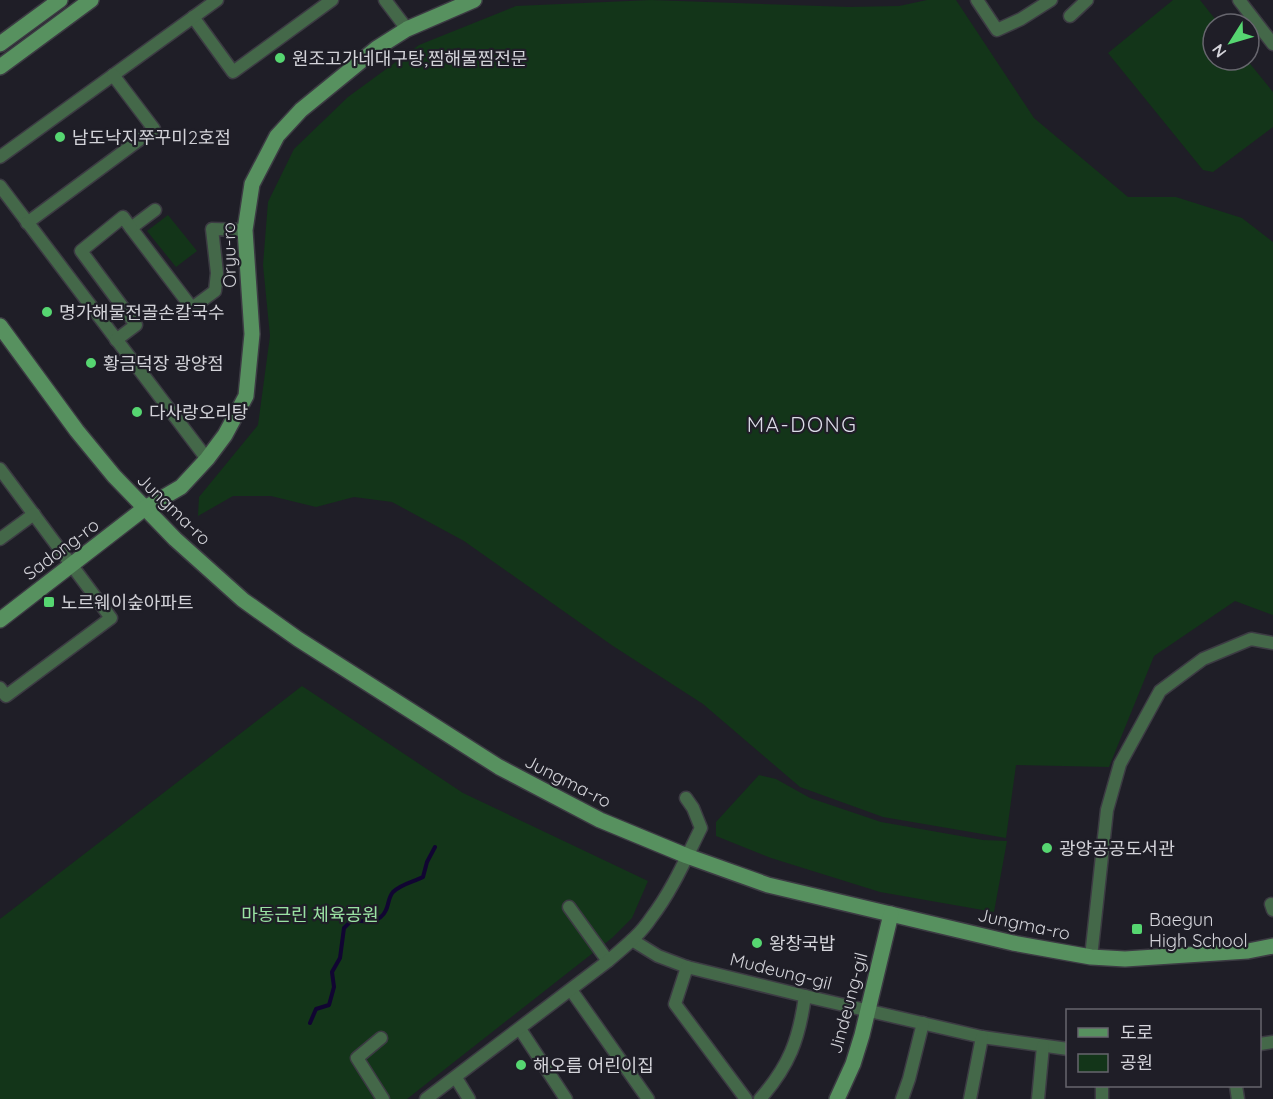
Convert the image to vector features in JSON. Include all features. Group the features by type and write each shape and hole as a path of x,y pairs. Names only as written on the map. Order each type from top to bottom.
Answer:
{"main road":[{"path":"0,44 60,0"},
{"path":"0,67 91,0"},
{"name":"Oryu-ro","path":"145,508 181,487 207,459 225,435 246,396 252,334 245,230 252,184 277,136 301,110 377,48 407,28 451,4 474,0"},
{"name":"Jungma-ro","path":"2,333 114,476 243,600 359,679 499,767 600,820 687,856 768,885 1013,943 1091,957 1125,959 1248,951 1273,946"},
{"name":"Sadong-ro","path":"0,620 145,508"},
{"name":"Jindeung-gil","path":"837,1099 853,1064 891,914"}],"street":[{"path":"0,158 217,0"},
{"path":"193,17 233,72 332,0"},
{"path":"385,0 407,28"},
{"path":"977,0 997,30 1021,19 1051,0"},
{"path":"1070,16 1087,0"},
{"path":"1239,0 1273,44"},
{"path":"27,223 154,129 113,75"},
{"path":"0,186 207,459"},
{"path":"131,228 155,210"},
{"path":"116,340 136,325 81,251 123,217 192,308 215,291 217,273 212,229 245,230"},
{"path":"0,469 111,618 2,695"},
{"path":"0,538 34,514"},
{"path":"1091,957 1107,810 1120,764 1160,691 1203,659 1251,639 1273,643"},
{"path":"426,1099 608,961 651,920 701,828 686,798"},
{"path":"569,907 608,961"},
{"name":"Mudeung-gil","path":"632,940 658,956 687,967 982,1037 1066,1048"},
{"path":"687,967 675,1004 746,1099"},
{"path":"571,990 648,1099"},
{"path":"760,1099 773,1084 797,1040 805,996"},
{"path":"902,1099 922,1023"},
{"path":"520,1029 566,1099"},
{"path":"970,1099 982,1037"},
{"path":"381,1038 357,1058 383,1099"},
{"path":"1038,1099 1043,1046"},
{"path":"456,1078 469,1099"}],"green space":[{"path":"651,0 849,7 899,6 927,0 956,0 1034,118 1128,197 1176,197 1242,218 1273,242 1273,615 1235,601 1154,656 1109,767 1016,765 1006,838 883,817 800,787 703,704 613,646 464,541 392,502 354,497 316,507 271,496 233,496 198,516 199,497 258,425 270,336 263,265 268,202 294,149 348,97 419,45 516,6"},
{"path":"1173,0 1200,0 1210,12 1201,12 1201,72 1257,72 1273,92 1273,127 1213,172 1203,170 1108,53"},
{"path":"168,215 197,251 176,267 147,231"},
{"name":"마동근린 체육공원","path":"302,686 463,793 648,881 632,918 612,938 407,1099 0,1099 0,919"},
{"path":"759,775 776,779 810,798 881,822 983,840 1007,841 994,912 880,892 771,858 716,836 716,822"}],"waterway":[{"path":"310,1023 316,1009 329,1005 334,987 332,972 340,958 344,928 352,920 366,921 380,918 386,910 390,896 396,889 423,877 427,862 435,847"}],"place":[{"name":"원조고가네대구탕,찜해물찜전문","path":"280,58"},
{"name":"남도낙지쭈꾸미2호점","path":"60,137"},
{"name":"명가해물전골손칼국수","path":"47,312"},
{"name":"황금덕장 광양점","path":"91,363"},
{"name":"다사랑오리탕","path":"137,412"},
{"name":"노르웨이숲아파트","path":"49,602"},
{"name":"광양공공도서관","path":"1047,848"},
{"name":"Baegun High School","path":"1137,929"},
{"name":"왕창국밥","path":"757,943"},
{"name":"해오름 어린이집","path":"521,1065"}],"district":[{"name":"MA-DONG","path":"802,424"}]}
